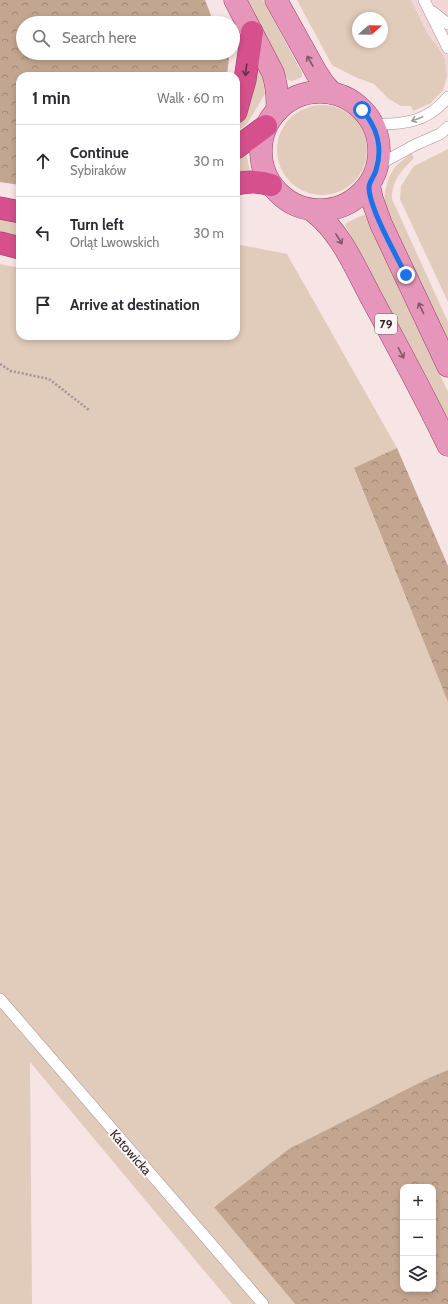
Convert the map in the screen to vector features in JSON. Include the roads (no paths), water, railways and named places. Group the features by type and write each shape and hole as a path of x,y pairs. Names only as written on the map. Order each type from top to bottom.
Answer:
{"highway":[{"path":"240,98 245,80 252,32"},
{"path":"240,145 272,118"},
{"path":"240,183 253,181 271,185"},
{"path":"0,208 16,211"},
{"path":"0,243 16,247"}],"main road":[{"name":"79","path":"236,0 273,73 277,86 272,118"},
{"name":"79","path":"276,0 316,72 332,93"},
{"name":"79","path":"322,92 332,93 348,99 356,104 368,116 376,132 380,148 378,165 373,179 356,199 344,206 331,210 304,209 288,202 271,185 264,169 260,152 263,134 272,118 284,104 302,95 322,92"},
{"path":"369,185 372,199 381,224 448,366"},
{"name":"79","path":"313,210 321,217 339,239 401,352 448,446"}],"lane":[{"path":"427,4 448,24"},
{"path":"427,4 448,48"},
{"path":"373,124 392,125 418,119 430,114 443,104 448,97"},
{"path":"378,165 414,145 440,134 448,128"},
{"name":"Katowicka","path":"0,999 262,1304"}]}
